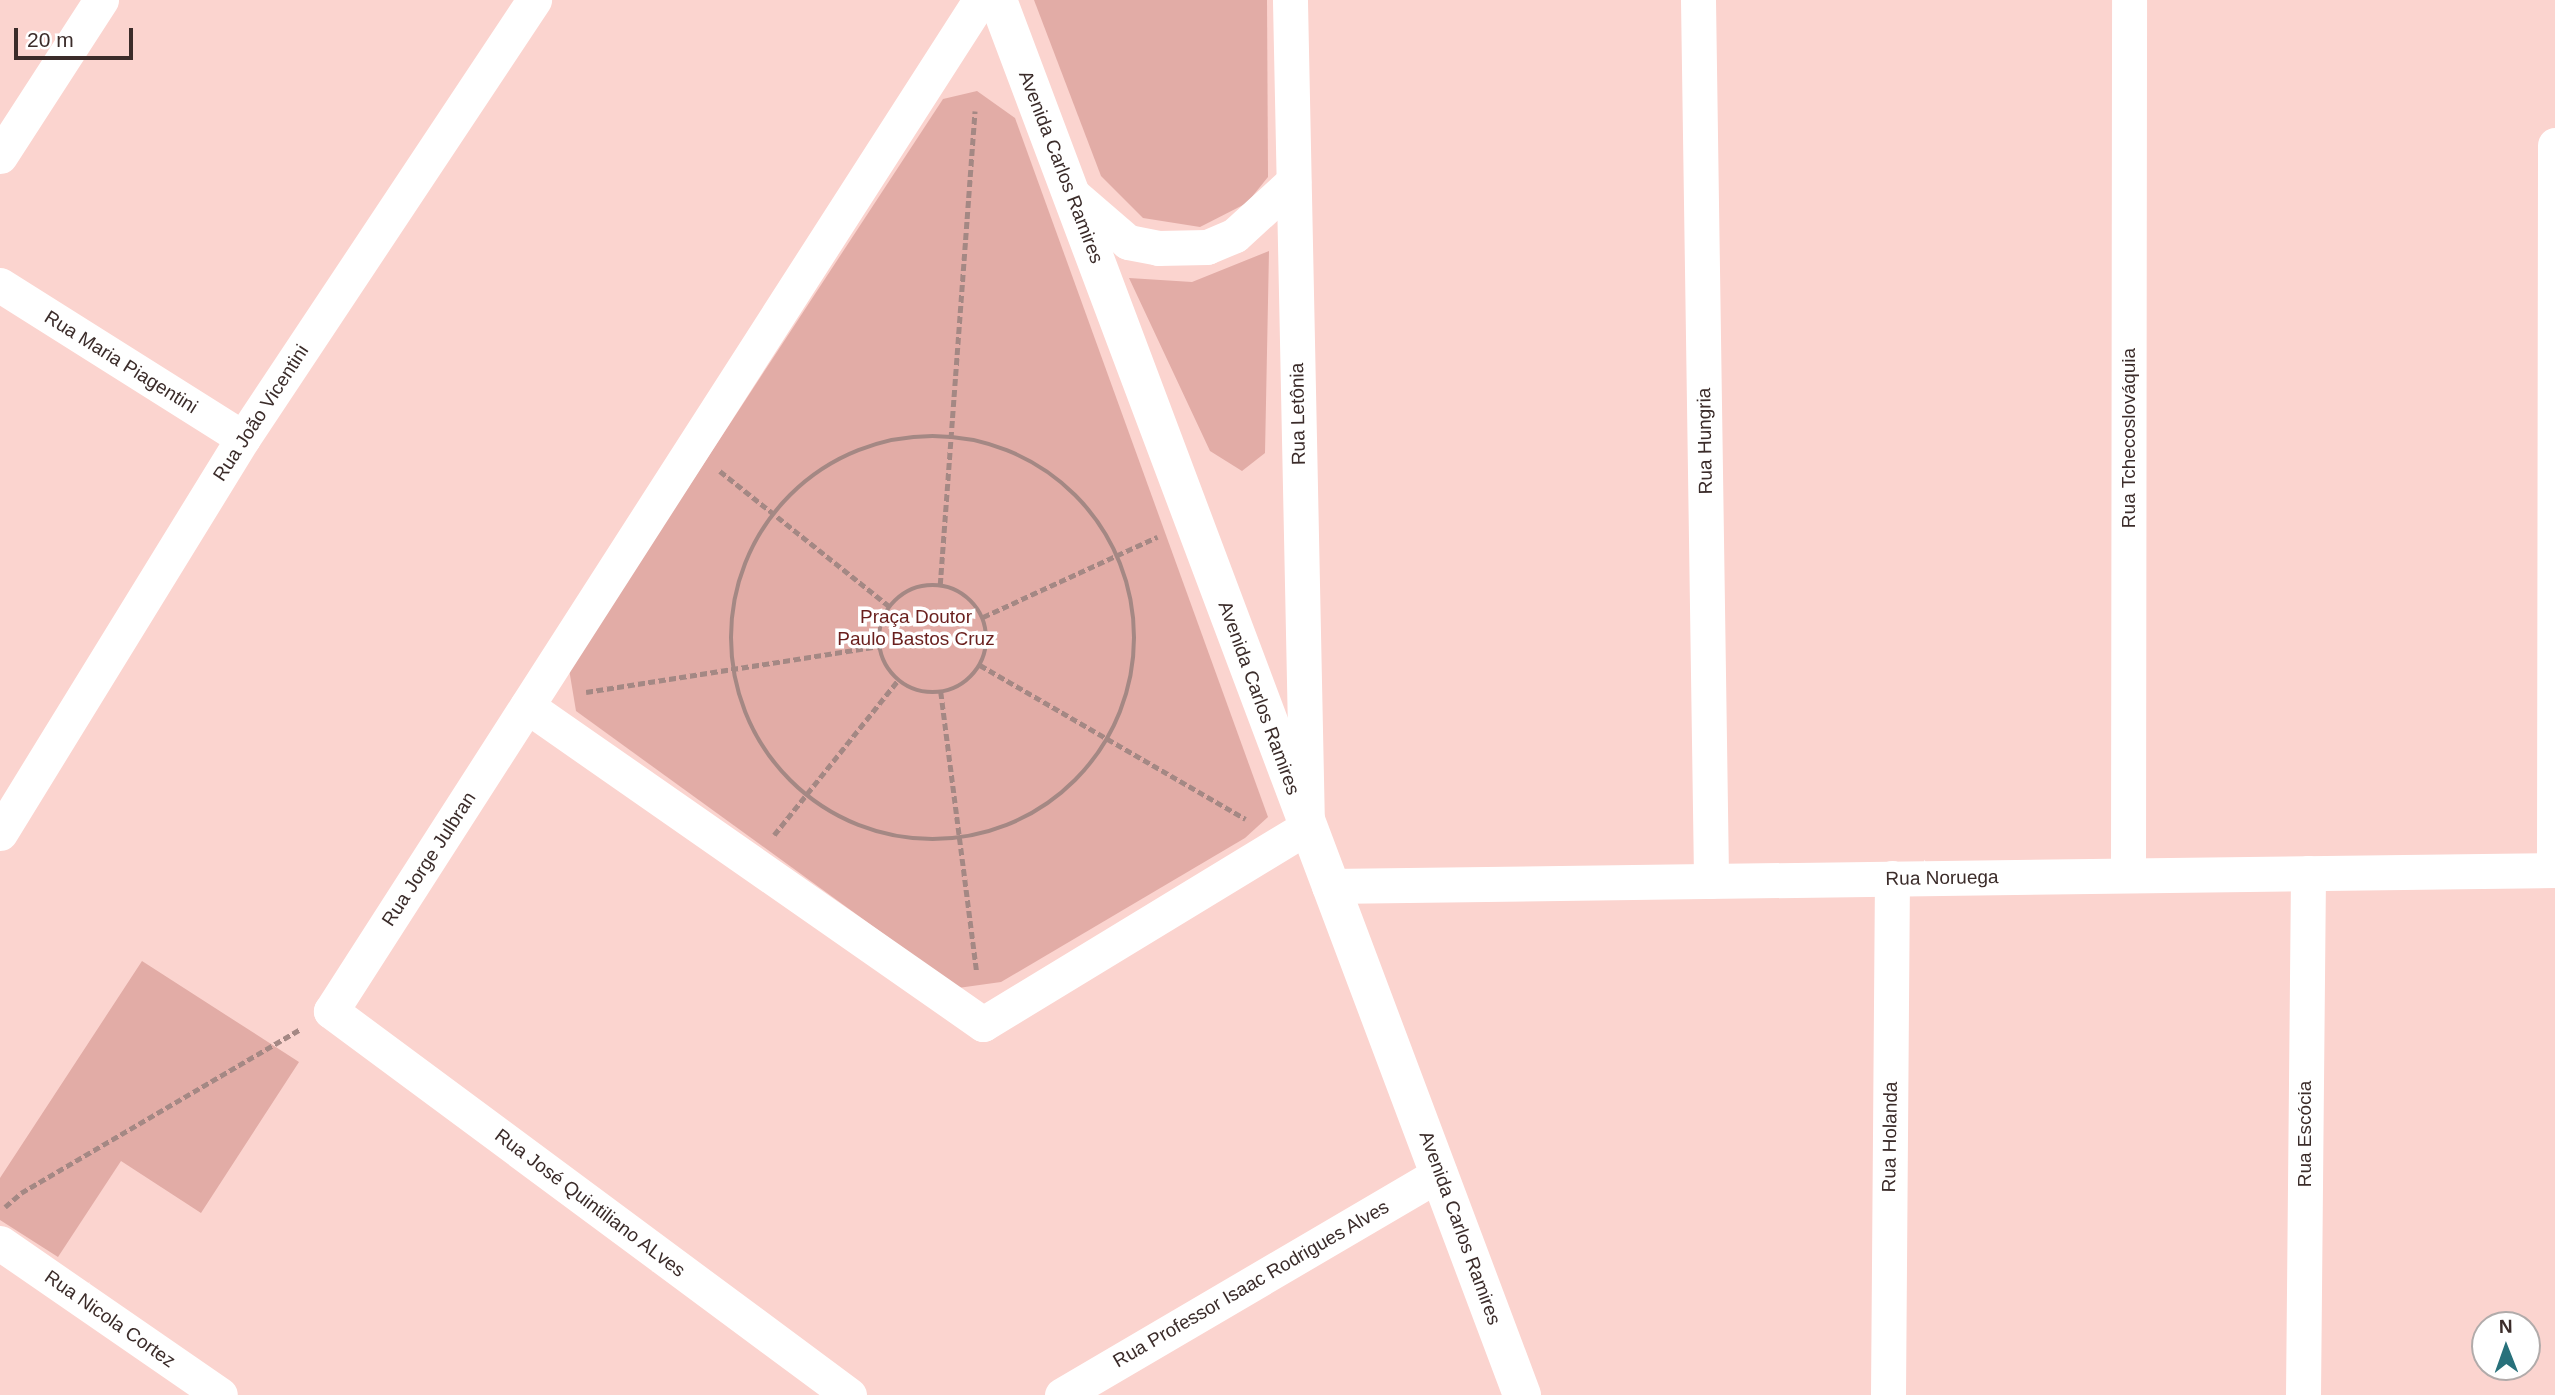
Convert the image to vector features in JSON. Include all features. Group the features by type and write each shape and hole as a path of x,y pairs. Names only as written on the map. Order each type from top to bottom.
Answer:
{"main road":[{"name":"Avenida Carlos Ramires","path":"998,0 1522,1395"}],"street":[{"path":"0,156 100,0"},
{"name":"Rua João Vicentini","path":"0,833 243,438 534,0"},
{"path":"980,0 527,706 983,1024 1307,827"},
{"name":"Rua Letônia","path":"1290,0 1307,827"},
{"name":"Rua Hungria","path":"1698,0 1711,881"},
{"name":"Rua Tchecoslováquia","path":"2129,0 2129,875"},
{"path":"2554,870 2555,145"},
{"path":"1071,192 1128,242 1158,248 1207,247 1235,235 1293,182"},
{"name":"Rua Maria Piagentini","path":"0,285 243,438"},
{"name":"Rua Jorge Julbran","path":"331,1012 527,706"},
{"name":"Rua Noruega","path":"1329,886 2554,870"},
{"name":"Rua Escócia","path":"2303,1395 2308,873"},
{"name":"Rua Holanda","path":"1888,1395 1892,878"},
{"name":"Rua José Quintiliano ALves","path":"331,1012 849,1395"},
{"name":"Rua Professor Isaac Rodrigues Alves","path":"1062,1395 1440,1173"},
{"name":"Rua Nicola Cortez","path":"0,1243 220,1395"}],"path":[{"path":"968,111 987,114"},
{"path":"940,585 975,111"},
{"path":"909,438 951,439 1001,448 1052,475 1077,496 1097,519 1118,555 1133,604 1135,656 1127,697 1108,739 1077,780 1047,805 998,829 960,838 906,838 867,829 834,815 783,775 761,746 745,716 733,668 730,626 736,590 754,543 774,513 804,482 849,454 909,438"},
{"path":"709,479 717,468 889,606"},
{"path":"983,617 1160,535 1165,548"},
{"path":"927,585 940,585 963,593 983,617 987,640 980,665 964,683 941,692 914,689 898,680 886,667 879,646 881,622 889,606 902,594 927,585"},
{"path":"586,692 879,646"},
{"path":"980,665 1248,820"},
{"path":"771,839 898,680"},
{"path":"588,681 586,692 589,699"},
{"path":"941,692 977,976"},
{"path":"1242,827 1252,814"},
{"path":"968,974 986,975"},
{"path":"0,1211 21,1193 331,1012"}],"green space":[{"path":"1034,0 1267,0 1268,177 1247,203 1200,227 1143,218 1101,176"},
{"name":"Praça Doutor Paulo Bastos Cruz","path":"977,91 1015,118 1268,817 1245,838 1001,982 958,988 576,711 569,669 943,99"},
{"path":"1269,251 1265,453 1242,471 1210,451 1129,278 1192,282"},
{"path":"142,961 299,1062 201,1213 121,1161 58,1257 0,1220 0,1178"}]}
